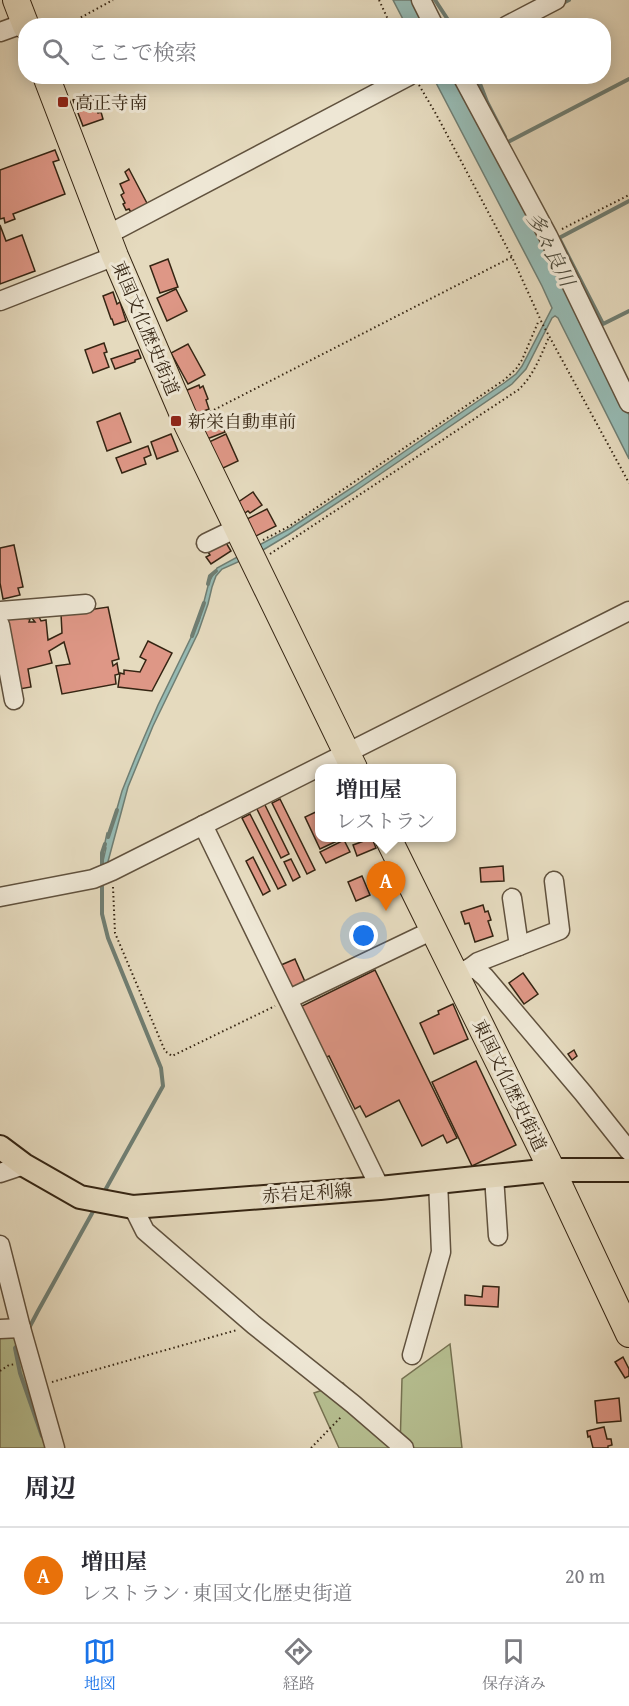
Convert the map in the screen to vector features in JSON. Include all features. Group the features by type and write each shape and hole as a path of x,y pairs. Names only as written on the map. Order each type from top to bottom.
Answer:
{"highway":[{"name":"東国文化歴史街道","path":"49,84 111,246 187,424 350,761"},
{"name":"東国文化歴史街道","path":"390,842 433,930 463,971 552,1170 629,1334"}],"main road":[{"name":"赤岩足利線","path":"0,1147 24,1165 80,1197 133,1207 380,1188 552,1170 629,1170"}],"street":[{"path":"421,0 430,18"},
{"path":"521,18 555,0"},
{"path":"0,32 18,19"},
{"path":"0,301 111,246 395,84"},
{"path":"465,84 548,236 629,403"},
{"path":"206,543 248,551"},
{"path":"0,611 86,604"},
{"path":"350,761 629,610"},
{"path":"0,625 14,700"},
{"path":"0,897 93,879 203,825 315,776"},
{"path":"203,825 380,1188"},
{"path":"463,971 478,962 560,930 554,881"},
{"path":"512,898 519,946"},
{"path":"289,999 433,930"},
{"path":"463,971 477,970 485,977 629,1150"},
{"path":"0,1173 24,1165"},
{"path":"494,1176 498,1236"},
{"path":"412,1355 441,1252 438,1182"},
{"path":"133,1207 145,1231 254,1325 404,1448"},
{"path":"0,1245 55,1448"},
{"path":"0,1329 21,1328"}],"path":[{"path":"79,18 113,0"},
{"path":"379,0 387,18"},
{"path":"419,84 512,257 542,324 629,483"},
{"path":"548,236 629,195"},
{"path":"187,424 512,257"},
{"path":"248,551 288,527 504,380 522,360 539,318"},
{"path":"248,551 518,390 534,368 548,335"},
{"path":"112,871 115,933 165,1051 172,1056 289,999"},
{"path":"38,1386 254,1325"},
{"path":"311,1448 353,1404"}],"green space":[{"path":"21,1328 54,1448 0,1448 0,1329"},
{"path":"450,1344 462,1448 400,1448 402,1379"},
{"path":"343,1383 398,1448 339,1448 314,1393"}],"water":[{"path":"393,0 414,0 423,18 402,18"},
{"path":"437,84 458,84 501,161 629,415 629,459 555,316 526,369 512,384 288,535 258,553 222,569 216,576 198,633 153,726 128,787 106,869 101,870 107,833 110,833 122,791 158,705 199,621 209,582 217,568 289,529 516,374 552,308"}],"building":[{"path":"91,93 98,113 101,112 103,119 83,126 73,100"},
{"path":"55,150 59,160 53,162 65,194 13,214 15,219 5,223 4,218 0,219 0,170"},
{"path":"129,169 149,207 132,214 123,204 125,203 121,195 124,193 120,184 129,180 125,172"},
{"path":"0,225 6,241 22,235 35,271 0,284"},
{"path":"168,259 178,287 160,293 150,266"},
{"path":"176,289 187,311 167,321 157,298"},
{"path":"113,292 117,304 120,302 126,321 114,325 103,296"},
{"path":"104,343 107,352 104,353 109,367 93,373 85,350"},
{"path":"188,344 205,375 188,384 171,353"},
{"path":"138,350 141,358 115,369 111,359"},
{"path":"199,385 200,388 203,386 209,409 196,414 185,391"},
{"path":"120,413 131,442 107,451 97,422"},
{"path":"219,417 225,432 207,439 203,424"},
{"path":"171,434 178,451 157,459 151,442"},
{"path":"226,434 238,461 221,469 209,442"},
{"path":"148,446 151,455 144,458 146,464 122,473 116,458"},
{"path":"253,492 262,505 242,515 234,505"},
{"path":"267,509 276,526 252,538 243,521"},
{"path":"225,541 231,551 211,564 206,557 210,555 208,552"},
{"path":"14,545 23,587 18,588 20,595 3,599 0,583 0,548"},
{"path":"108,607 119,659 112,661 113,666 117,663 119,674 115,675 116,684 62,694 56,666 70,664 64,642 49,651 52,663 28,669 31,687 14,690 4,619 24,612 25,618 30,619 29,622 35,622 31,617 38,615 41,621 46,620 48,640 62,633 61,614"},
{"path":"148,641 172,653 152,691 118,687 120,673 124,674 124,670 140,672 146,660 140,657"},
{"path":"280,799 315,870 307,874 272,803"},
{"path":"264,803 289,854 281,858 256,807"},
{"path":"315,812 315,838 305,817"},
{"path":"250,814 286,885 278,889 242,818"},
{"path":"317,842 335,842 320,849"},
{"path":"340,842 345,842 350,852 326,863 320,852"},
{"path":"374,842 376,848 357,856 353,845"},
{"path":"253,857 270,891 263,895 246,861"},
{"path":"291,859 300,877 293,881 284,862"},
{"path":"503,866 504,881 481,882 480,868"},
{"path":"362,876 370,895 356,901 348,882"},
{"path":"483,905 491,920 488,921 493,936 475,942 469,923 465,924 461,912"},
{"path":"295,959 306,984 290,992 281,965"},
{"path":"375,970 457,1138 447,1143 443,1135 422,1146 399,1100 366,1117 360,1106 355,1109 329,1056 322,1059 298,1008"},
{"path":"523,973 538,994 524,1004 509,983"},
{"path":"453,1004 468,1039 434,1054 420,1023"},
{"path":"574,1050 577,1056 572,1060 568,1054"},
{"path":"476,1061 516,1145 472,1166 432,1082"},
{"path":"483,1286 499,1287 498,1307 465,1305 465,1295 482,1297"},
{"path":"623,1357 629,1369 629,1376 625,1378 615,1362"},
{"path":"619,1398 621,1421 597,1423 595,1401"},
{"path":"604,1427 607,1439 611,1439 612,1445 608,1448 593,1448 587,1431"}],"waterway":[{"path":"435,0 447,18"},
{"path":"561,4 569,0"},
{"path":"508,142 629,79"},
{"path":"480,84 505,137"},
{"name":"多々良川","path":"629,201 559,238 603,324 629,311"},
{"path":"208,584 210,576 216,571"},
{"path":"192,636 204,603"},
{"path":"108,837 117,810"},
{"path":"102,869 102,853 105,844"},
{"path":"102,880 102,914 108,938 161,1068 163,1086 103,1194"},
{"path":"28,1330 95,1208"},
{"path":"19,1344 15,1348 20,1373 42,1436"}],"place":[{"name":"高正寺南","path":"63,102"},
{"name":"新栄自動車前","path":"176,421"},
{"name":"増田屋","path":"386,911"}]}
